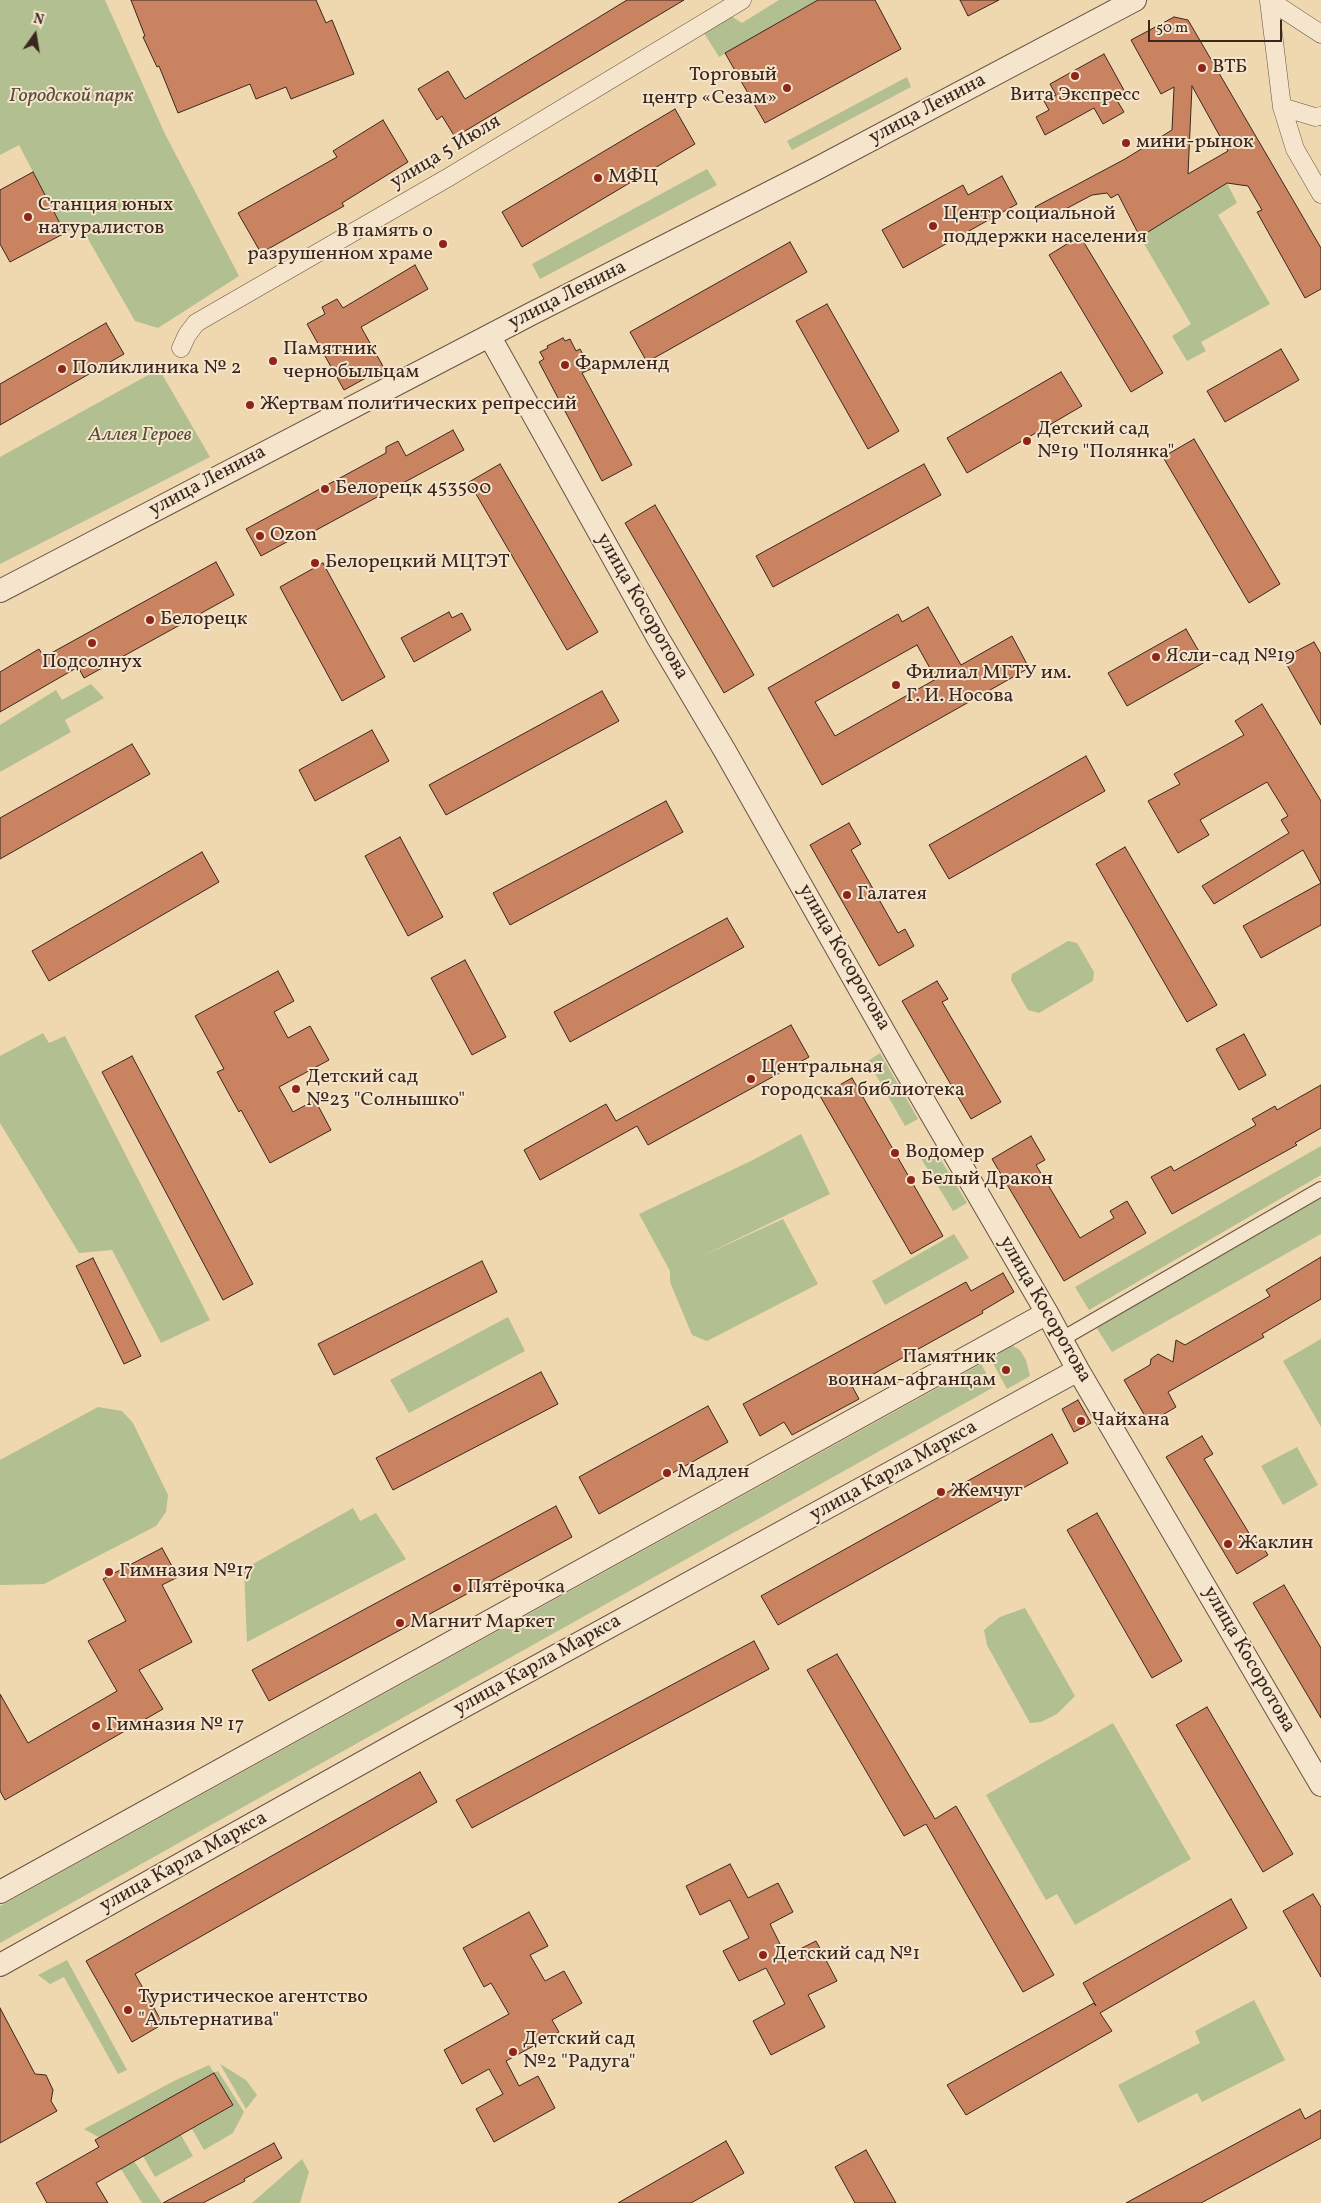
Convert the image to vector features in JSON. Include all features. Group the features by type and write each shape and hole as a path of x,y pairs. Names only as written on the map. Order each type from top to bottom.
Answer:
{"street":[{"name":"улица 5 Июля","path":"181,348 187,335 196,323 440,182 742,0"},
{"name":"улица Ленина","path":"0,591 814,170 1135,0"},
{"path":"1269,1 1321,34"},
{"path":"1269,1 1282,107 1295,149 1321,194"},
{"path":"1282,107 1321,116"},
{"name":"улица Косоротова","path":"490,337 658,638 725,751 1078,1370 1321,1785"},
{"path":"1062,1339 1321,1189"},
{"path":"0,1892 1047,1313"},
{"name":"улица Карла Маркса","path":"0,1965 417,1732 1078,1370"}],"green space":[{"name":"Городской парк","path":"0,0 105,0 165,134 239,276 158,328 135,321 80,225 65,233 19,145 0,155"},
{"path":"779,0 818,0 719,57 704,33 731,16 742,23"},
{"path":"907,77 911,87 792,150 787,141"},
{"path":"707,169 717,185 540,279 532,264"},
{"path":"1227,183 1237,203 1218,215 1270,304 1201,342 1206,351 1187,361 1172,336 1191,324 1140,237"},
{"name":"Аллея Героев","path":"159,369 210,457 0,564 0,457"},
{"path":"91,684 104,698 65,720 71,732 0,772 0,725 56,690 62,700"},
{"path":"1068,941 1077,943 1094,972 1093,981 1039,1013 1028,1010 1011,980 1012,974"},
{"path":"43,1033 49,1043 65,1036 210,1320 161,1343 112,1250 79,1253 0,1123 0,1056"},
{"path":"880,1053 918,1119 905,1126 868,1061"},
{"path":"801,1134 830,1194 698,1258 783,1219 818,1284 707,1341 692,1335 670,1282 670,1271 639,1214 753,1160"},
{"path":"1321,1146 1321,1175 1089,1310 1075,1287"},
{"path":"933,1147 967,1203 953,1211 919,1155"},
{"path":"1321,1198 1321,1234 1112,1352 1096,1327"},
{"path":"954,1234 969,1258 885,1305 872,1281"},
{"path":"508,1317 525,1351 409,1413 390,1380"},
{"path":"1321,1339 1321,1427 1283,1361"},
{"path":"1011,1345 1020,1350 1026,1360 1030,1376 1007,1389 989,1356"},
{"path":"981,1364 994,1387 0,1943 0,1906"},
{"path":"98,1407 122,1411 133,1423 168,1495 166,1512 156,1526 44,1584 0,1585 0,1460"},
{"path":"1297,1447 1318,1485 1283,1505 1261,1466"},
{"path":"353,1508 360,1521 376,1513 406,1559 247,1642 244,1569"},
{"path":"1025,1608 1075,1696 1057,1714 1041,1722 1030,1723 987,1645 984,1630 1000,1617"},
{"path":"1113,1723 1191,1859 1075,1925 1057,1894 1046,1900 986,1795"},
{"path":"67,1960 127,2070 118,2074 64,1977 50,1984 38,1975"},
{"path":"1254,2000 1285,2060 1202,2102 1197,2093 1138,2123 1118,2085 1200,2043 1195,2031"},
{"path":"220,2064 246,2080 257,2095 246,2109"},
{"path":"209,2065 214,2073 100,2138 84,2129 176,2080"},
{"path":"218,2071 244,2112 233,2133 204,2150 192,2129 233,2105 214,2073"},
{"path":"181,2135 193,2156 155,2177 143,2156"},
{"path":"302,2159 309,2172 300,2203 252,2203"},
{"path":"134,2161 162,2203 142,2203 121,2169"}],"building":[{"path":"131,0 316,0 326,23 332,20 354,74 291,99 286,87 256,99 250,84 178,113 159,66 157,67 143,37 145,36"},
{"path":"627,0 684,0 455,137 442,116 437,120 418,89 448,71 465,99"},
{"name":"Торговый центр «Сезам»","path":"818,0 875,0 901,49 765,123 725,53"},
{"path":"960,0 999,0 968,16"},
{"path":"1174,17 1188,20 1321,248 1321,289 1305,298 1257,212 1262,210 1248,186 1227,183 1140,237 1118,194 1111,198 1107,193 1092,195 1043,221 1035,207 1125,159 1172,130 1174,87 1161,94 1131,40","holes":["1192,86 1228,151 1188,174"]},
{"path":"1104,54 1125,92 1115,97 1124,112 1103,124 1094,108 1045,135 1036,117 1049,110 1044,101 1056,95 1050,84"},
{"name":"МФЦ","path":"675,109 695,144 522,247 502,212"},
{"path":"383,120 408,162 342,203 344,206 261,253 238,213 337,157 333,151"},
{"name":"Станция юных натуралистов","path":"33,172 65,233 10,262 0,244 0,190"},
{"name":"Центр социальной поддержки населения","path":"1002,176 1017,204 903,268 882,230 963,185 968,195"},
{"path":"1080,236 1163,373 1131,392 1049,255"},
{"path":"790,242 807,272 647,362 630,332"},
{"path":"415,265 428,289 361,327 384,368 344,390 307,324 325,314 322,307 337,299 343,308"},
{"path":"827,304 899,431 868,449 796,321"},
{"name":"Поликлиника № 2","path":"106,323 124,354 0,425 0,384"},
{"path":"563,338 565,341 570,339 576,351 580,349 591,369 582,373 632,465 602,481 539,362 544,359 540,352"},
{"path":"1281,349 1299,380 1225,422 1207,391"},
{"path":"1061,372 1082,406 967,473 947,438"},
{"path":"453,430 464,450 296,541 294,538 261,556 246,529 386,453 386,447 398,441 406,456"},
{"path":"1194,439 1280,584 1249,603 1163,457"},
{"path":"500,464 598,632 567,650 469,482"},
{"path":"924,464 941,495 773,587 756,556"},
{"path":"655,505 754,675 724,693 625,523"},
{"name":"Белорецк","path":"216,562 234,595 84,678 78,667 0,712 0,672 39,649 44,657"},
{"path":"323,563 385,677 342,701 280,587"},
{"path":"928,607 961,665 1012,636 1029,668 822,785 768,688 898,614 902,622","holes":["917,645 936,679 835,736 815,702"]},
{"path":"449,612 452,618 462,613 471,630 414,662 401,638"},
{"path":"1186,629 1205,662 1127,706 1108,673"},
{"path":"1314,642 1321,654 1321,725 1283,658"},
{"path":"602,691 619,721 446,815 429,785"},
{"path":"1262,704 1321,801 1321,883 1303,850 1214,904 1202,886 1289,833 1281,820 1288,816 1267,782 1200,820 1209,835 1178,853 1148,801 1180,784 1174,774 1244,735 1235,721"},
{"path":"372,730 389,761 315,801 299,770"},
{"path":"132,744 150,774 0,859 0,818"},
{"path":"1086,756 1105,791 949,879 929,845"},
{"path":"666,801 683,832 510,925 493,893"},
{"path":"849,823 861,844 851,850 898,933 905,929 914,946 879,966 810,845"},
{"path":"400,837 443,917 408,936 365,856"},
{"path":"1125,847 1217,1005 1187,1022 1096,864"},
{"path":"202,852 219,882 49,981 32,951"},
{"path":"1321,883 1321,925 1261,958 1243,926"},
{"path":"727,918 744,947 570,1042 554,1012"},
{"path":"465,960 506,1037 472,1055 431,978"},
{"path":"278,971 294,1001 274,1012 288,1038 310,1026 329,1060 279,1087 293,1112 315,1100 331,1130 270,1163 241,1110 239,1112 217,1072 224,1069 195,1016"},
{"path":"937,981 948,999 942,1002 1001,1102 971,1119 902,1001"},
{"path":"791,1025 809,1057 648,1145 637,1126 540,1180 524,1150 606,1104 616,1121"},
{"path":"1244,1034 1266,1075 1239,1090 1216,1049"},
{"path":"132,1056 253,1284 223,1300 102,1072"},
{"path":"852,1078 943,1236 911,1254 820,1096"},
{"path":"1321,1085 1321,1128 1295,1143 1297,1145 1172,1214 1151,1177 1171,1166 1174,1171 1256,1125 1252,1119 1275,1106 1277,1110"},
{"path":"1031,1136 1045,1160 1036,1165 1080,1238 1114,1218 1110,1211 1127,1201 1146,1233 1064,1281 992,1159"},
{"path":"1321,1257 1321,1299 1262,1334 1264,1337 1168,1392 1176,1407 1149,1423 1124,1380 1150,1365 1151,1359 1158,1354 1173,1362 1176,1340 1185,1345 1270,1296 1266,1290"},
{"path":"93,1258 141,1356 124,1364 76,1266"},
{"path":"482,1261 497,1292 334,1375 318,1344"},
{"path":"1003,1273 1014,1292 982,1311 983,1313 852,1386 859,1399 792,1435 784,1422 760,1436 743,1404 966,1282 971,1291"},
{"path":"541,1372 558,1404 393,1490 376,1458"},
{"path":"1078,1400 1091,1423 1074,1432 1062,1409"},
{"path":"708,1406 728,1442 599,1514 579,1477"},
{"path":"1052,1434 1068,1463 778,1625 761,1596"},
{"path":"1202,1436 1213,1454 1204,1459 1255,1543 1259,1541 1268,1555 1237,1574 1166,1457"},
{"path":"556,1506 572,1537 269,1701 252,1670"},
{"path":"1097,1513 1182,1661 1152,1678 1067,1530"},
{"name":"Гимназия № 17","path":"162,1548 178,1577 162,1585 192,1642 139,1670 163,1709 5,1800 0,1791 0,1694 28,1743 117,1691 88,1641 126,1621 103,1579"},
{"path":"1284,1585 1321,1648 1321,1718 1253,1603"},
{"path":"754,1641 769,1669 472,1828 456,1800"},
{"path":"837,1654 935,1819 956,1806 1054,1975 1023,1992 926,1824 904,1836 807,1670"},
{"path":"1207,1707 1293,1854 1263,1872 1176,1725"},
{"path":"420,1772 437,1802 135,1974 163,2024 132,2042 86,1961"},
{"path":"730,1864 748,1898 778,1883 793,1912 770,1924 786,1956 816,1941 837,1981 808,1995 825,2027 771,2055 753,2021 785,2004 766,1968 739,1981 723,1951 749,1938 730,1900 700,1915 686,1886"},
{"path":"1313,1894 1321,1907 1321,1977 1283,1911"},
{"path":"1231,1899 1247,1928 1100,2013 1112,2031 966,2115 947,2085 1094,2003 1096,2006 1083,1983"},
{"path":"529,1912 548,1946 530,1955 545,1981 564,1971 582,2003 552,2020 559,2032 506,2061 519,2086 538,2076 555,2108 494,2142 476,2109 503,2094 489,2069 462,2084 444,2050 509,2014 491,1983 484,1987 463,1948"},
{"path":"0,2008 35,2074 46,2075 53,2090 51,2101 57,2111 0,2143"},
{"path":"214,2073 233,2105 96,2183 108,2203 47,2203 36,2183 99,2147 95,2140"},
{"path":"1300,2109 1305,2119 1321,2110 1321,2138 1201,2203 1126,2203"},
{"path":"726,2141 744,2173 691,2203 618,2203"},
{"path":"274,2143 282,2158 244,2179 245,2181 203,2203 163,2203"},
{"path":"866,2150 896,2203 855,2203 835,2167"}],"place":[{"name":"ВТБ","path":"1202,68"},
{"name":"Вита Экспресс","path":"1075,76"},
{"name":"Торговый центр «Сезам»","path":"787,88"},
{"name":"мини-рынок","path":"1126,143"},
{"name":"МФЦ","path":"598,178"},
{"name":"Станция юных натуралистов","path":"28,217"},
{"name":"Центр социальной поддержки населения","path":"933,226"},
{"name":"В память о разрушенном храме","path":"443,244"},
{"name":"Памятник чернобыльцам","path":"273,361"},
{"name":"Фармленд","path":"565,365"},
{"name":"Поликлиника № 2","path":"62,369"},
{"name":"Жертвам политических репрессий","path":"250,405"},
{"name":"Детский сад №19 \"Полянка\"","path":"1027,441"},
{"name":"Белорецк 453500","path":"325,489"},
{"name":"Ozon","path":"260,536"},
{"name":"Белорецкий МЦТЭТ","path":"315,563"},
{"name":"Белорецк","path":"150,620"},
{"name":"Подсолнух","path":"92,643"},
{"name":"Ясли-сад №19","path":"1156,657"},
{"name":"Филиал МГТУ им. Г. И. Носова","path":"896,685"},
{"name":"Галатея","path":"847,895"},
{"name":"Центральная городская библиотека","path":"751,1079"},
{"name":"Детский сад №23 \"Солнышко\"","path":"296,1089"},
{"name":"Водомер","path":"895,1153"},
{"name":"Белый Дракон","path":"911,1180"},
{"name":"Памятник воинам-афганцам","path":"1006,1370"},
{"name":"Чайхана","path":"1081,1421"},
{"name":"Мадлен","path":"667,1473"},
{"name":"Жемчуг","path":"941,1492"},
{"name":"Жаклин","path":"1228,1544"},
{"name":"Гимназия №17","path":"109,1572"},
{"name":"Пятёрочка","path":"457,1588"},
{"name":"Магнит Маркет","path":"400,1623"},
{"name":"Гимназия № 17","path":"96,1726"},
{"name":"Детский сад №1","path":"763,1955"},
{"name":"Туристическое агентство \"Альтернатива\"","path":"128,2010"},
{"name":"Детский сад №2 \"Радуга\"","path":"513,2052"}]}
